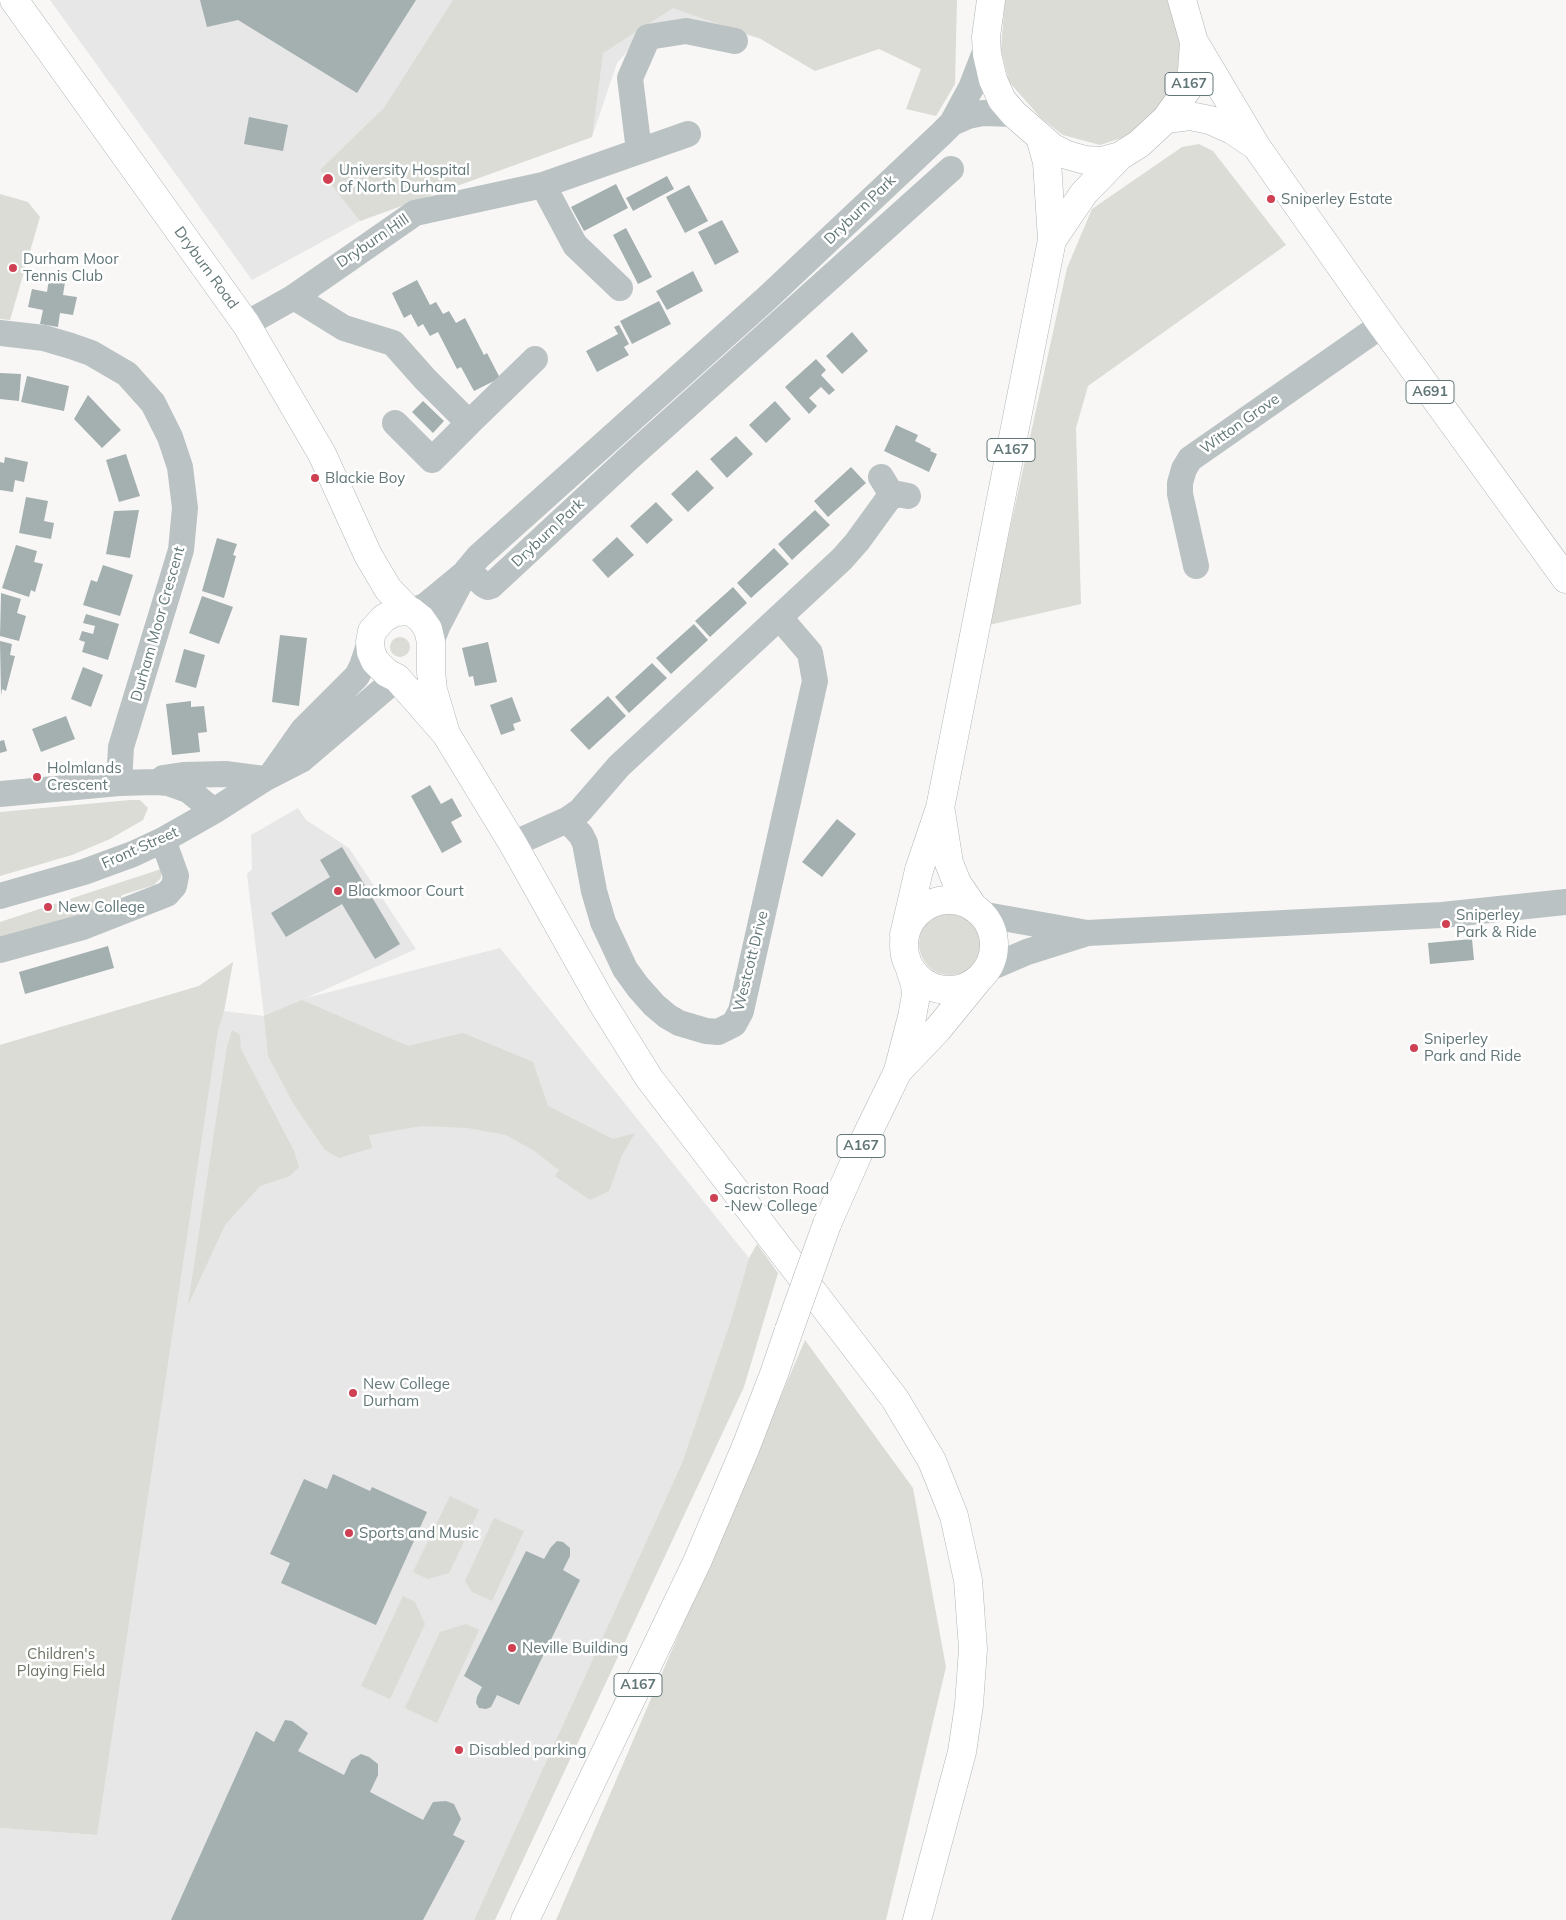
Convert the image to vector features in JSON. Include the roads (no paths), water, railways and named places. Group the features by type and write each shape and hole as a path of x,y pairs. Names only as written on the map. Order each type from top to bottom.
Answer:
{"main road":[{"name":"Dryburn Road","path":"14,0 246,324 322,454 368,555 388,589 409,611"},
{"name":"A167","path":"1052,240 1084,193 1120,156 1139,144 1166,119 1188,88 1192,72 1194,42 1182,0"},
{"name":"A167","path":"988,5 986,37 994,80 1002,100 1014,114 1040,137 1066,155 1085,160 1102,161 1120,156"},
{"name":"A691","path":"1194,42 1256,146 1566,579"},
{"name":"A691","path":"1166,119 1190,116 1210,120 1232,130 1256,146"},
{"name":"A167","path":"904,935 919,870 940,808 1052,240 1047,162 1040,137"},
{"name":"Dryburn Road","path":"368,555 375,606 371,637"},
{"path":"446,734 433,690 430,634 425,624 417,615 409,611 394,612 384,618 371,637 371,652 375,661 387,673 397,678 446,734 513,844 602,1001 649,1078 895,1399 932,1461 954,1516 968,1580 973,1649 969,1705 962,1752 917,1920"},
{"path":"397,678 413,672 422,666 431,646"},
{"name":"A167","path":"940,808 949,863 957,883 977,911"},
{"path":"942,900 956,901 977,911 991,928 994,942 992,959 984,973 965,987 949,990 936,988 926,984 909,966 904,950 904,935 911,918 924,908 942,900"},
{"name":"A167","path":"525,1920 697,1562 745,1449 774,1374 827,1224 862,1145 898,1071 916,995 909,966"},
{"name":"A167","path":"898,1071 938,1029 984,973"}],"street":[{"path":"639,151 630,78 648,37 686,31 734,41"},
{"name":"Dryburn Park","path":"431,646 438,625 466,572 478,557 768,298 952,123 976,78 987,47"},
{"name":"Dryburn Park","path":"952,123 968,116 983,113 1014,114"},
{"name":"Dryburn Hill","path":"246,324 294,297 415,213 543,184 688,134"},
{"name":"Dryburn Park","path":"466,572 484,585 491,586 628,458 951,169"},
{"path":"543,184 575,245 620,288"},
{"path":"294,297 344,328 393,343 425,379 469,423"},
{"path":"768,298 785,318"},
{"name":"Witton Grove","path":"1196,566 1180,483 1184,469 1190,459 1382,324"},
{"name":"Durham Moor Crescent","path":"0,333 44,338 70,346 91,353 127,374 153,403 170,437 180,467 185,508 181,550 122,747 125,783"},
{"path":"395,423 432,460 535,359"},
{"path":"610,439 628,458"},
{"path":"513,844 567,820 580,812 618,766 842,559 893,490"},
{"name":"Dryburn Park","path":"409,611 425,606 466,572"},
{"name":"Westcott Drive","path":"567,820 581,835 585,843 594,891 603,922 625,969 638,987 654,1005 679,1023 706,1031 718,1032 734,1024 741,1011 815,681 810,653 780,618"},
{"name":"Front Street","path":"267,778 303,730 357,676 366,656 371,637"},
{"name":"Front Street","path":"0,896 84,872 133,854 163,840 308,755 397,678"},
{"path":"0,794 125,783 183,775 226,774 267,778"},
{"path":"125,783 156,782 178,786 197,795 214,811"},
{"path":"0,950 83,927 167,894 174,886 176,876 163,840"},
{"path":"1539,904 1566,897"},
{"path":"984,973 1027,952 1088,934 1442,914 1566,902"},
{"path":"977,911 1088,934"}],"place":[{"name":"University Hospital of North Durham","path":"328,179"},
{"name":"Sniperley Estate","path":"1271,199"},
{"name":"Durham Moor Tennis Club","path":"13,268"},
{"name":"Blackie Boy","path":"315,478"},
{"name":"Holmlands Crescent","path":"37,777"},
{"name":"Blackmoor Court","path":"338,891"},
{"name":"New College","path":"48,907"},
{"name":"Sniperley Park & Ride","path":"1446,924"},
{"name":"Sniperley Park and Ride","path":"1414,1048"},
{"name":"Sacriston Road -New College","path":"714,1198"},
{"name":"New College Durham","path":"353,1393"},
{"name":"Sports and Music","path":"349,1533"},
{"name":"Neville Building","path":"512,1648"},
{"name":"Disabled parking","path":"459,1750"}],"park label":[{"name":"Children's Playing Field","path":"61,1662"}]}
